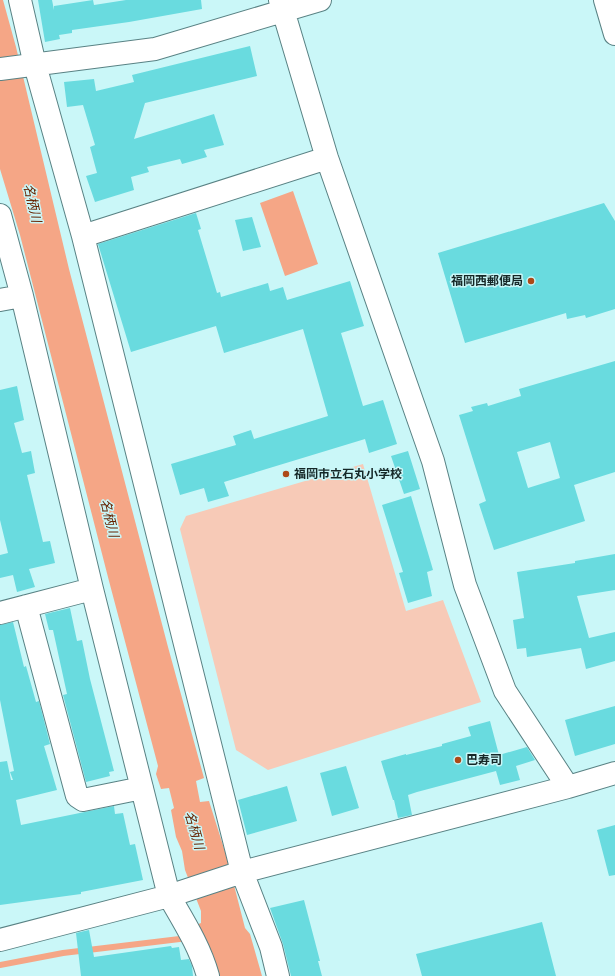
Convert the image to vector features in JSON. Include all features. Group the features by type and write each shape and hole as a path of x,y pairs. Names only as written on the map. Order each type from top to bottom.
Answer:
{"main road":[{"path":"20,0 36,65 83,236 242,872 271,947 278,976"},
{"path":"0,69 155,49 282,6 320,0"},
{"path":"605,0 615,34"},
{"path":"613,0 615,9"},
{"path":"282,6 327,158 433,461 465,585 505,691 568,787"},
{"path":"83,236 327,158"},
{"path":"0,215 22,296 92,589 169,896 193,938 205,964 208,976"},
{"path":"0,300 22,296"},
{"path":"0,613 92,589"},
{"path":"26,606 77,796 83,800 142,788"},
{"path":"0,940 169,896 242,872 568,787 615,773"}],"shaded area":[{"path":"363,464 406,611 443,600 481,702 268,770 236,750 180,529 186,516"}],"water":[{"name":"名柄川","path":"0,0 3,0 16,47 69,269 168,647 204,778 196,781 200,802 209,801 227,858 245,928 250,934 262,976 219,976 214,961 196,925 201,923 201,911 185,870 182,851 176,837 171,810 174,808 169,788 161,789 156,774 158,766 20,235 0,169"},
{"path":"293,191 318,264 285,276 260,203"}],"building":[{"path":"38,0 52,0 54,10 54,6 93,0 94,5 126,0 201,0 202,9 72,30 72,33 59,35 60,39 45,42"},
{"path":"250,46 257,76 145,103 134,139 214,114 224,145 204,150 207,157 182,164 180,159 147,167 149,172 131,177 134,190 95,202 86,176 97,173 90,147 95,145 83,105 67,107 64,82 94,79 96,91 134,82 132,75"},
{"name":"福岡西郵便局","path":"604,203 615,221 615,309 586,318 585,315 567,319 566,313 465,343 438,253"},
{"path":"196,213 201,229 198,230 217,293 220,292 221,297 268,283 270,291 283,287 287,300 350,281 364,326 341,333 363,406 383,400 397,444 369,453 365,439 224,482 229,496 208,502 204,488 180,495 171,464 236,445 233,436 251,430 254,439 328,416 303,329 224,353 216,326 131,352 98,244"},
{"path":"252,217 261,247 243,251 235,220"},
{"path":"615,361 615,472 574,485 585,521 494,550 479,504 486,501 459,415 473,411 471,407 487,403 488,406 521,396 519,389","holes":["550,442 560,478 528,488 517,452"]},
{"path":"17,386 24,420 14,423 22,453 31,451 35,473 27,475 43,542 50,541 55,563 29,569 35,587 17,592 13,575 0,578 0,555 8,553 0,520 0,390"},
{"path":"408,451 420,489 404,494 391,456"},
{"path":"411,496 433,570 427,572 432,596 408,603 399,573 403,572 382,505"},
{"path":"615,554 615,590 577,596 589,638 615,632 615,661 586,669 581,648 527,657 526,648 517,649 513,620 524,618 517,572 575,563 575,561"},
{"path":"70,608 77,641 82,640 90,679 114,771 109,772 110,776 86,782 63,695 67,694 53,630 49,630 45,614"},
{"path":"13,622 24,667 26,666 36,702 39,701 50,744 44,746 57,790 16,800 21,825 114,806 115,814 123,813 130,845 135,844 143,880 81,892 81,894 0,905 0,762 7,761 11,780 13,780 10,772 14,771 0,700 0,625"},
{"path":"615,706 615,744 575,756 565,720"},
{"path":"490,721 499,755 527,747 535,760 516,766 520,780 500,785 496,771 417,792 408,795 412,815 398,818 394,800 381,761 442,746 442,744 471,736 468,727"},
{"path":"346,766 359,808 332,816 320,773"},
{"path":"287,786 297,821 247,835 238,800"},
{"path":"615,825 615,875 609,876 597,830"},
{"path":"304,900 320,961 318,961 322,976 291,976 283,944 270,908"},
{"path":"542,922 556,976 422,976 416,954"},
{"path":"89,930 94,957 171,946 172,948 179,947 181,960 189,959 192,966 193,976 81,976 76,933"}],"waterway":[{"path":"0,965 63,953 188,938"}],"place":[{"name":"福岡西郵便局","path":"531,281"},
{"name":"福岡市立石丸小学校","path":"286,474"},
{"name":"巴寿司","path":"458,760"}]}
